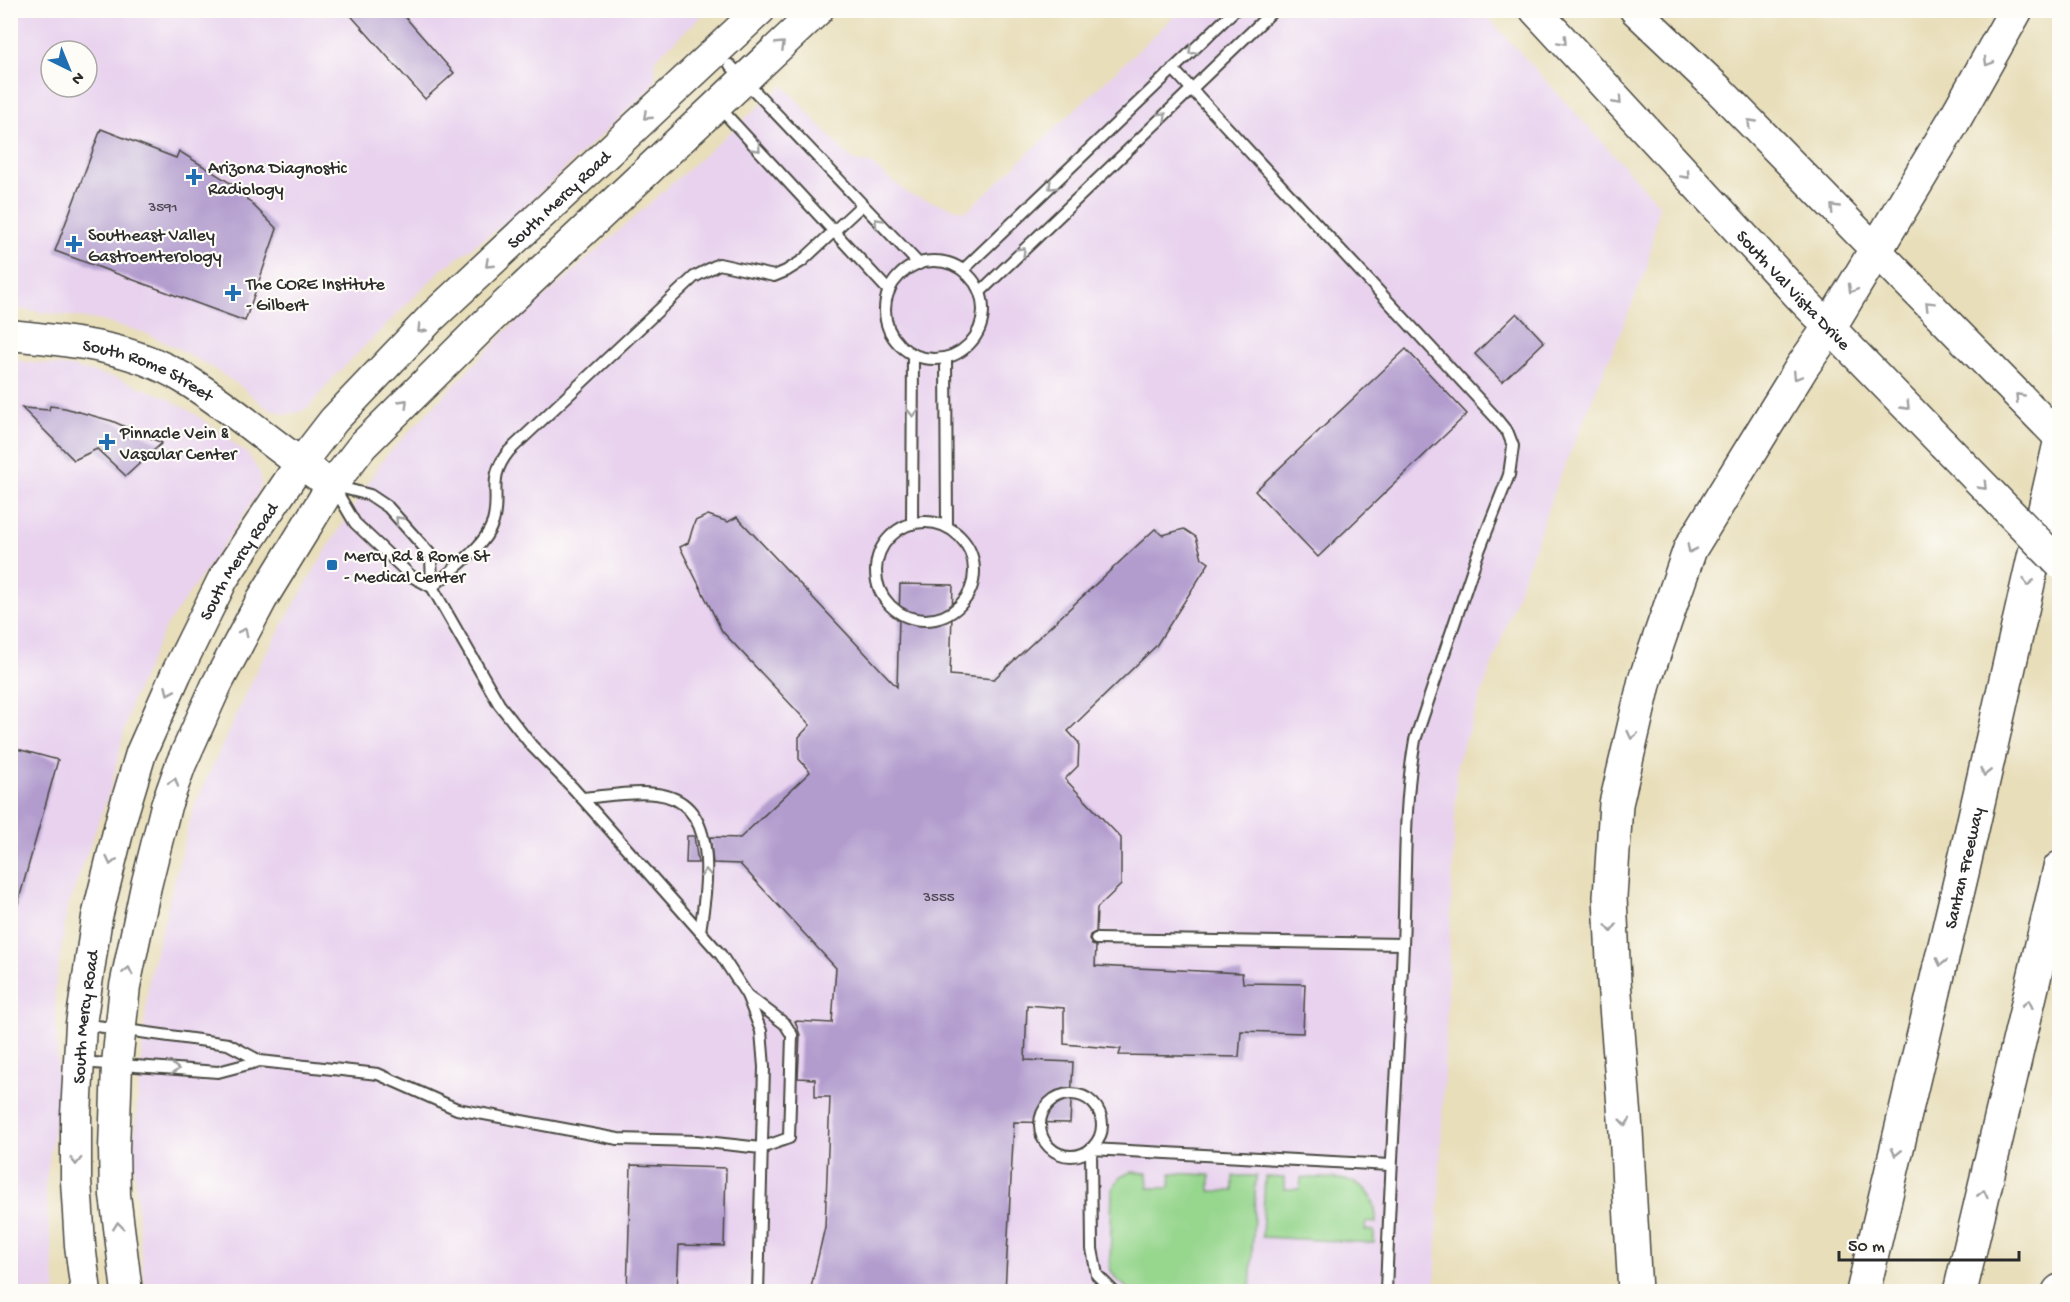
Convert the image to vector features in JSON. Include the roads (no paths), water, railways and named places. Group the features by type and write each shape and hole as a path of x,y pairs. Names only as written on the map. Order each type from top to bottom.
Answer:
{"highway":[{"path":"1635,1292 1610,897 1616,804 1645,680 1690,549 1802,367 1829,328 1953,122 2016,10"},
{"name":"Santan Freeway","path":"1863,1292 2060,443"},
{"path":"1960,1292 2060,868"}],"main road":[{"name":"South Mercy Road","path":"86,1292 76,1180 76,1116 81,1024 98,917 122,816 141,753 176,674 223,579 300,464 334,420 432,317 760,10"},
{"path":"717,105 737,72 818,10"},
{"name":"South Val Vista Drive","path":"1535,10 1829,328 2060,564"},
{"path":"1635,10 1718,89 2060,438"},
{"name":"South Mercy Road","path":"127,1292 115,1195 117,1064 125,986 166,806 181,764 217,684 262,599 332,485 363,446 404,402 717,105"},
{"name":"South Rome Street","path":"10,335 98,345 154,363 190,383 332,485"}],"lane":[{"path":"963,270 1235,10"},
{"path":"980,292 1274,10"},
{"path":"1173,69 1496,418 1508,434 1513,446 1509,475 1477,556 1415,740 1411,762 1390,1165 1386,1292"},
{"path":"737,72 919,264"},
{"path":"717,105 890,291"},
{"path":"432,587 470,554 486,536 495,509 494,483 500,462 694,278 719,264 774,276 802,261 862,205"},
{"path":"930,262 942,262 963,270 980,292 983,305 978,333 970,344 946,358 935,359 913,354 901,346 892,334 887,321 886,306 890,291 897,280 906,270 930,262"},
{"path":"912,524 913,354"},
{"path":"946,358 948,526"},
{"path":"332,485 355,524 411,576 432,587"},
{"path":"332,485 370,495 388,507 430,555 432,587 499,704 532,746 582,798 721,955 747,994 761,1031 764,1067 758,1292"},
{"path":"932,522 948,526 961,536 970,548 975,564 974,579 969,594 959,607 942,617 922,621 909,618 892,607 880,591 876,578 876,564 885,544 902,528 912,524 932,522"},
{"path":"582,798 658,794 677,800 691,811 700,826 706,866 706,888 700,931"},
{"path":"1096,939 1403,944"},
{"path":"80,1062 219,1072 260,1061 378,1074 457,1109 618,1139 697,1142 762,1148 789,1138 792,1035 785,1024 747,994"},
{"path":"81,1024 228,1044 260,1061"},
{"path":"1100,1292 1092,1249 1091,1149 1102,1130 1101,1120 1098,1110 1082,1096 1063,1096 1047,1106 1041,1122 1041,1133 1045,1142 1062,1155 1082,1154 1091,1149 1390,1165"},
{"path":"1097,1275 1113,1292"}],"place":[{"name":"Arizona Diagnostic Radiology","path":"194,177"},
{"name":"Southeast Valley Gastroenterology","path":"74,244"},
{"name":"The CORE Institute - Gilbert","path":"233,293"},
{"name":"Pinnacle Vein & Vascular Center","path":"107,442"},
{"name":"Mercy Rd & Rome St - Medical Center","path":"332,565"}]}
